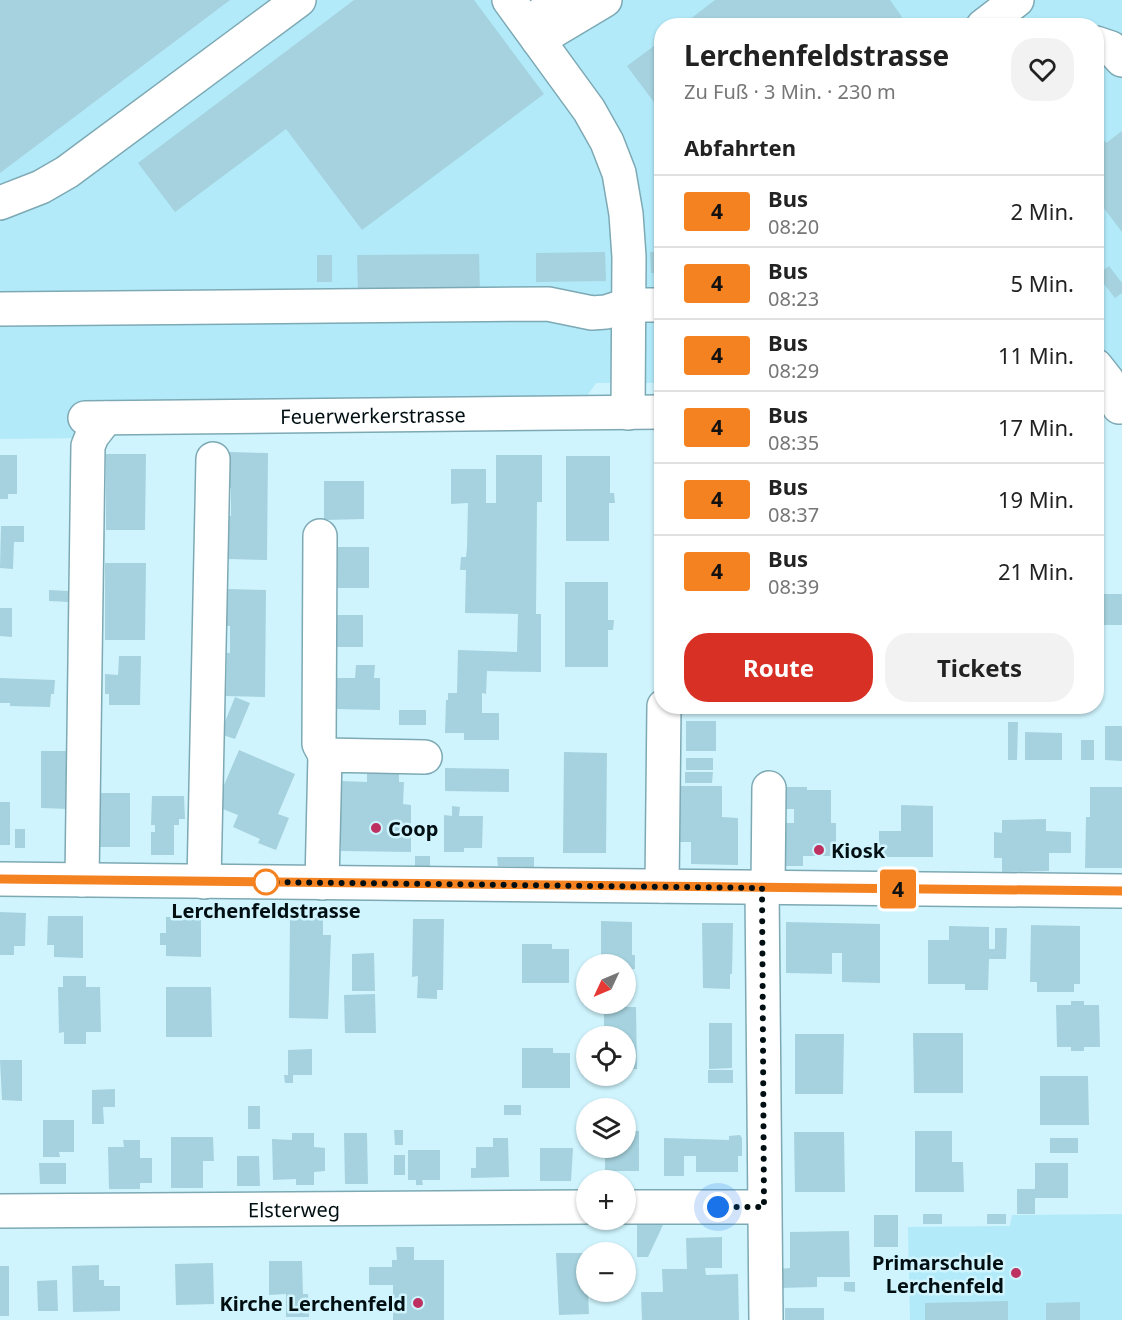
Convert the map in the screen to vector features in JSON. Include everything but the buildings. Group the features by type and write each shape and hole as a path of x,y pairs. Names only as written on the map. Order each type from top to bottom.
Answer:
{"street":[{"path":"0,203 41,187 67,172 299,0"},
{"path":"525,22 605,0"},
{"path":"993,18 1017,0"},
{"path":"525,22 555,1"},
{"path":"525,22 589,110 607,142 619,173 626,214 629,257 628,413"},
{"path":"1104,44 1112,48 1122,60"},
{"path":"0,309 548,304 592,313 606,312 628,305 654,305"},
{"path":"1104,376 1107,380 1113,407"},
{"name":"Feuerwerkerstrasse","path":"82,880 88,446 96,418 654,412"},
{"path":"204,882 213,459"},
{"path":"320,536 319,744 325,755 322,883"},
{"path":"662,886 664,714"},
{"path":"325,755 425,757"},
{"path":"766,1320 765,888 769,788"},
{"path":"0,879 1122,891"},
{"name":"Elsterweg","path":"0,1211 576,1207"},
{"path":"636,1207 764,1207"}],"shaded area":[{"path":"0,0 1122,0 1122,389 1104,389 1104,18 654,18 654,383 596,383 582,403 298,408 85,438 0,439"},
{"name":"Primarschule Lerchenfeld","path":"1122,1214 1122,1320 910,1320 908,1227 1010,1226 1012,1215"}],"bus line":[{"name":"4","path":"0,879 1122,891"}],"place":[{"name":"Coop","path":"376,828"},
{"name":"Kiosk","path":"819,850"},
{"name":"Lerchenfeldstrasse","path":"266,882"},
{"name":"Primarschule Lerchenfeld","path":"1016,1273"},
{"name":"Kirche Lerchenfeld","path":"418,1303"}],"route":[{"path":"266,882 762,888 764,1207 718,1207"}]}
